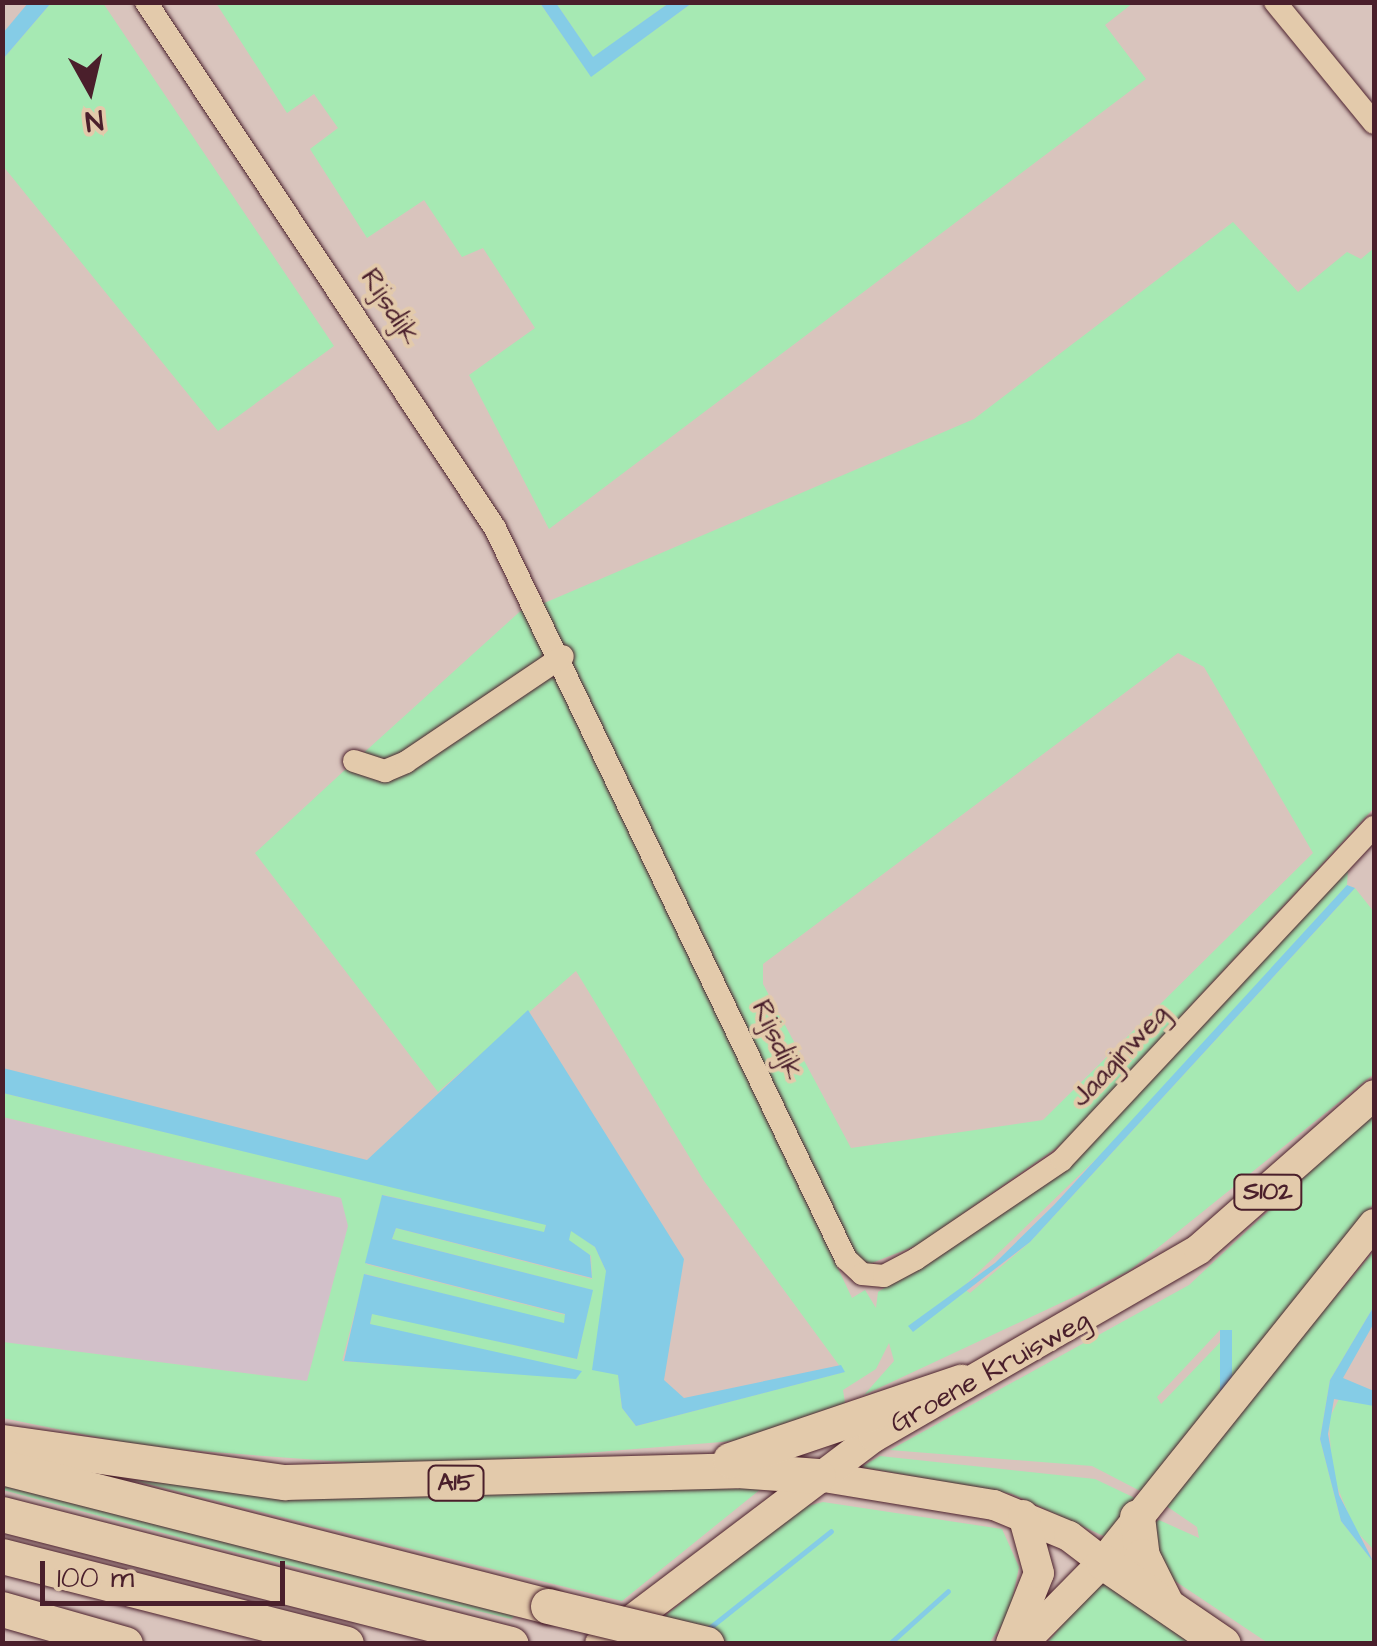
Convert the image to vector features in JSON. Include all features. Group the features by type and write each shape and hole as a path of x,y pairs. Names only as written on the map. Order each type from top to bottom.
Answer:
{"highway":[{"name":"S102","path":"694,1471 961,1382"},
{"name":"A15","path":"2,1442 284,1482 694,1471 818,1476"},
{"path":"2,1466 706,1644"},
{"path":"2,1514 507,1642"},
{"path":"1137,1517 1142,1556 1165,1602"},
{"path":"2,1556 346,1644"},
{"path":"1103,1562 1224,1644"},
{"path":"2,1608 125,1644"}],"main road":[{"name":"Groene Kruisweg","path":"600,1644 818,1476 961,1382 1154,1281 1374,1095"},
{"path":"1022,1644 1103,1562 1374,1224"},
{"path":"818,1476 1023,1515 1103,1562"},
{"path":"1011,1644 1039,1574 1023,1515"}],"street":[{"name":"Rijsdijk","path":"146,2 426,416 562,656 846,1258 871,1276"},
{"path":"1275,2 1374,122"},
{"path":"354,760 385,771 406,762 562,656"},
{"name":"Jaaginweg","path":"871,1276 968,1228 1062,1160 1374,827"}],"shaded area":[{"path":"2,1117 341,1198 348,1226 307,1381 3,1342"}],"green space":[{"path":"51,3 103,3 334,346 218,431 3,166 3,59"},
{"path":"216,3 540,3 591,76 692,3 1133,3 1105,25 1146,79 549,529 469,375 535,328 483,248 462,257 424,200 367,238 310,149 338,128 314,94 287,113"},
{"path":"556,3 669,3 593,58"},
{"path":"1233,222 1298,292 1347,252 1361,259 1374,248 1374,808 1065,1142 918,1245 869,1264 854,1256 542,604 974,419","holes":["1178,653 1204,667 1313,853 1043,1120 851,1148 763,984 763,964"]},
{"path":"525,607 546,650 541,660 402,760 358,758"},
{"path":"555,670 852,1298 865,1290 876,1308 878,1292 1056,1175 1348,870 1347,885 1118,1138 962,1288 970,1293 1030,1242 1355,888 1374,912 1374,1074 1129,1271 864,1395 894,1361 889,1343 876,1369 843,1390 845,1403 734,1441 411,1467 145,1447 3,1418 3,1342 307,1381 348,1226 341,1198 3,1117 3,1093 546,1224 544,1233 383,1195 366,1264 566,1315 564,1324 365,1274 342,1361 576,1378 370,1325 372,1313 577,1359 592,1290 392,1239 396,1228 592,1279 591,1256 568,1240 571,1230 595,1247 606,1271 622,1408 636,1426 844,1372 704,1181 576,971 438,1092 255,853 347,768 392,780"},
{"path":"1374,1112 1374,1203 1146,1494 1092,1466 890,1450 1189,1285","holes":["1220,1330 1231,1331 1161,1404 1157,1397"]},
{"path":"1374,1251 1374,1306 1330,1380 1320,1439 1341,1521 1374,1563 1374,1643 1268,1643 1169,1577 1149,1526 1159,1520 1199,1538 1197,1527 1162,1503"},
{"path":"1340,1397 1374,1406 1374,1550 1355,1530 1332,1474 1329,1419"},
{"path":"880,1456 1095,1479 1139,1500 1108,1538 1012,1494 861,1467"},
{"path":"2,1477 521,1611 511,1619 234,1552 3,1490"},
{"path":"132,1480 281,1493 762,1488 622,1601"},
{"path":"823,1502 1002,1529 1019,1567 1009,1615 989,1643 630,1644 799,1508"},
{"path":"1102,1578 1201,1644 1046,1644"}],"water":[{"path":"28,3 51,3 3,59 3,33"},
{"path":"540,3 556,3 593,57 669,3 692,3 591,77"},
{"path":"1347,885 1355,888 1030,1242 913,1332 908,1326 995,1263 1054,1205"},
{"path":"528,1010 684,1259 664,1380 684,1398 841,1365 845,1372 636,1426 622,1408 618,1375 592,1370 606,1271 595,1247 571,1231 569,1240 590,1255 592,1278 396,1228 392,1239 593,1290 577,1359 372,1314 370,1324 582,1371 576,1379 344,1361 364,1274 564,1323 565,1314 365,1263 382,1195 544,1232 546,1225 3,1093 3,1068 367,1160"},
{"path":"1374,1306 1374,1323 1343,1378 1374,1391 1374,1406 1334,1399 1328,1434 1339,1495 1374,1563 1341,1521 1320,1439 1330,1380"},
{"path":"1220,1330 1232,1330 1232,1423 1220,1423"}],"waterway":[{"path":"708,1629 831,1531"},
{"path":"889,1644 948,1591"}]}
